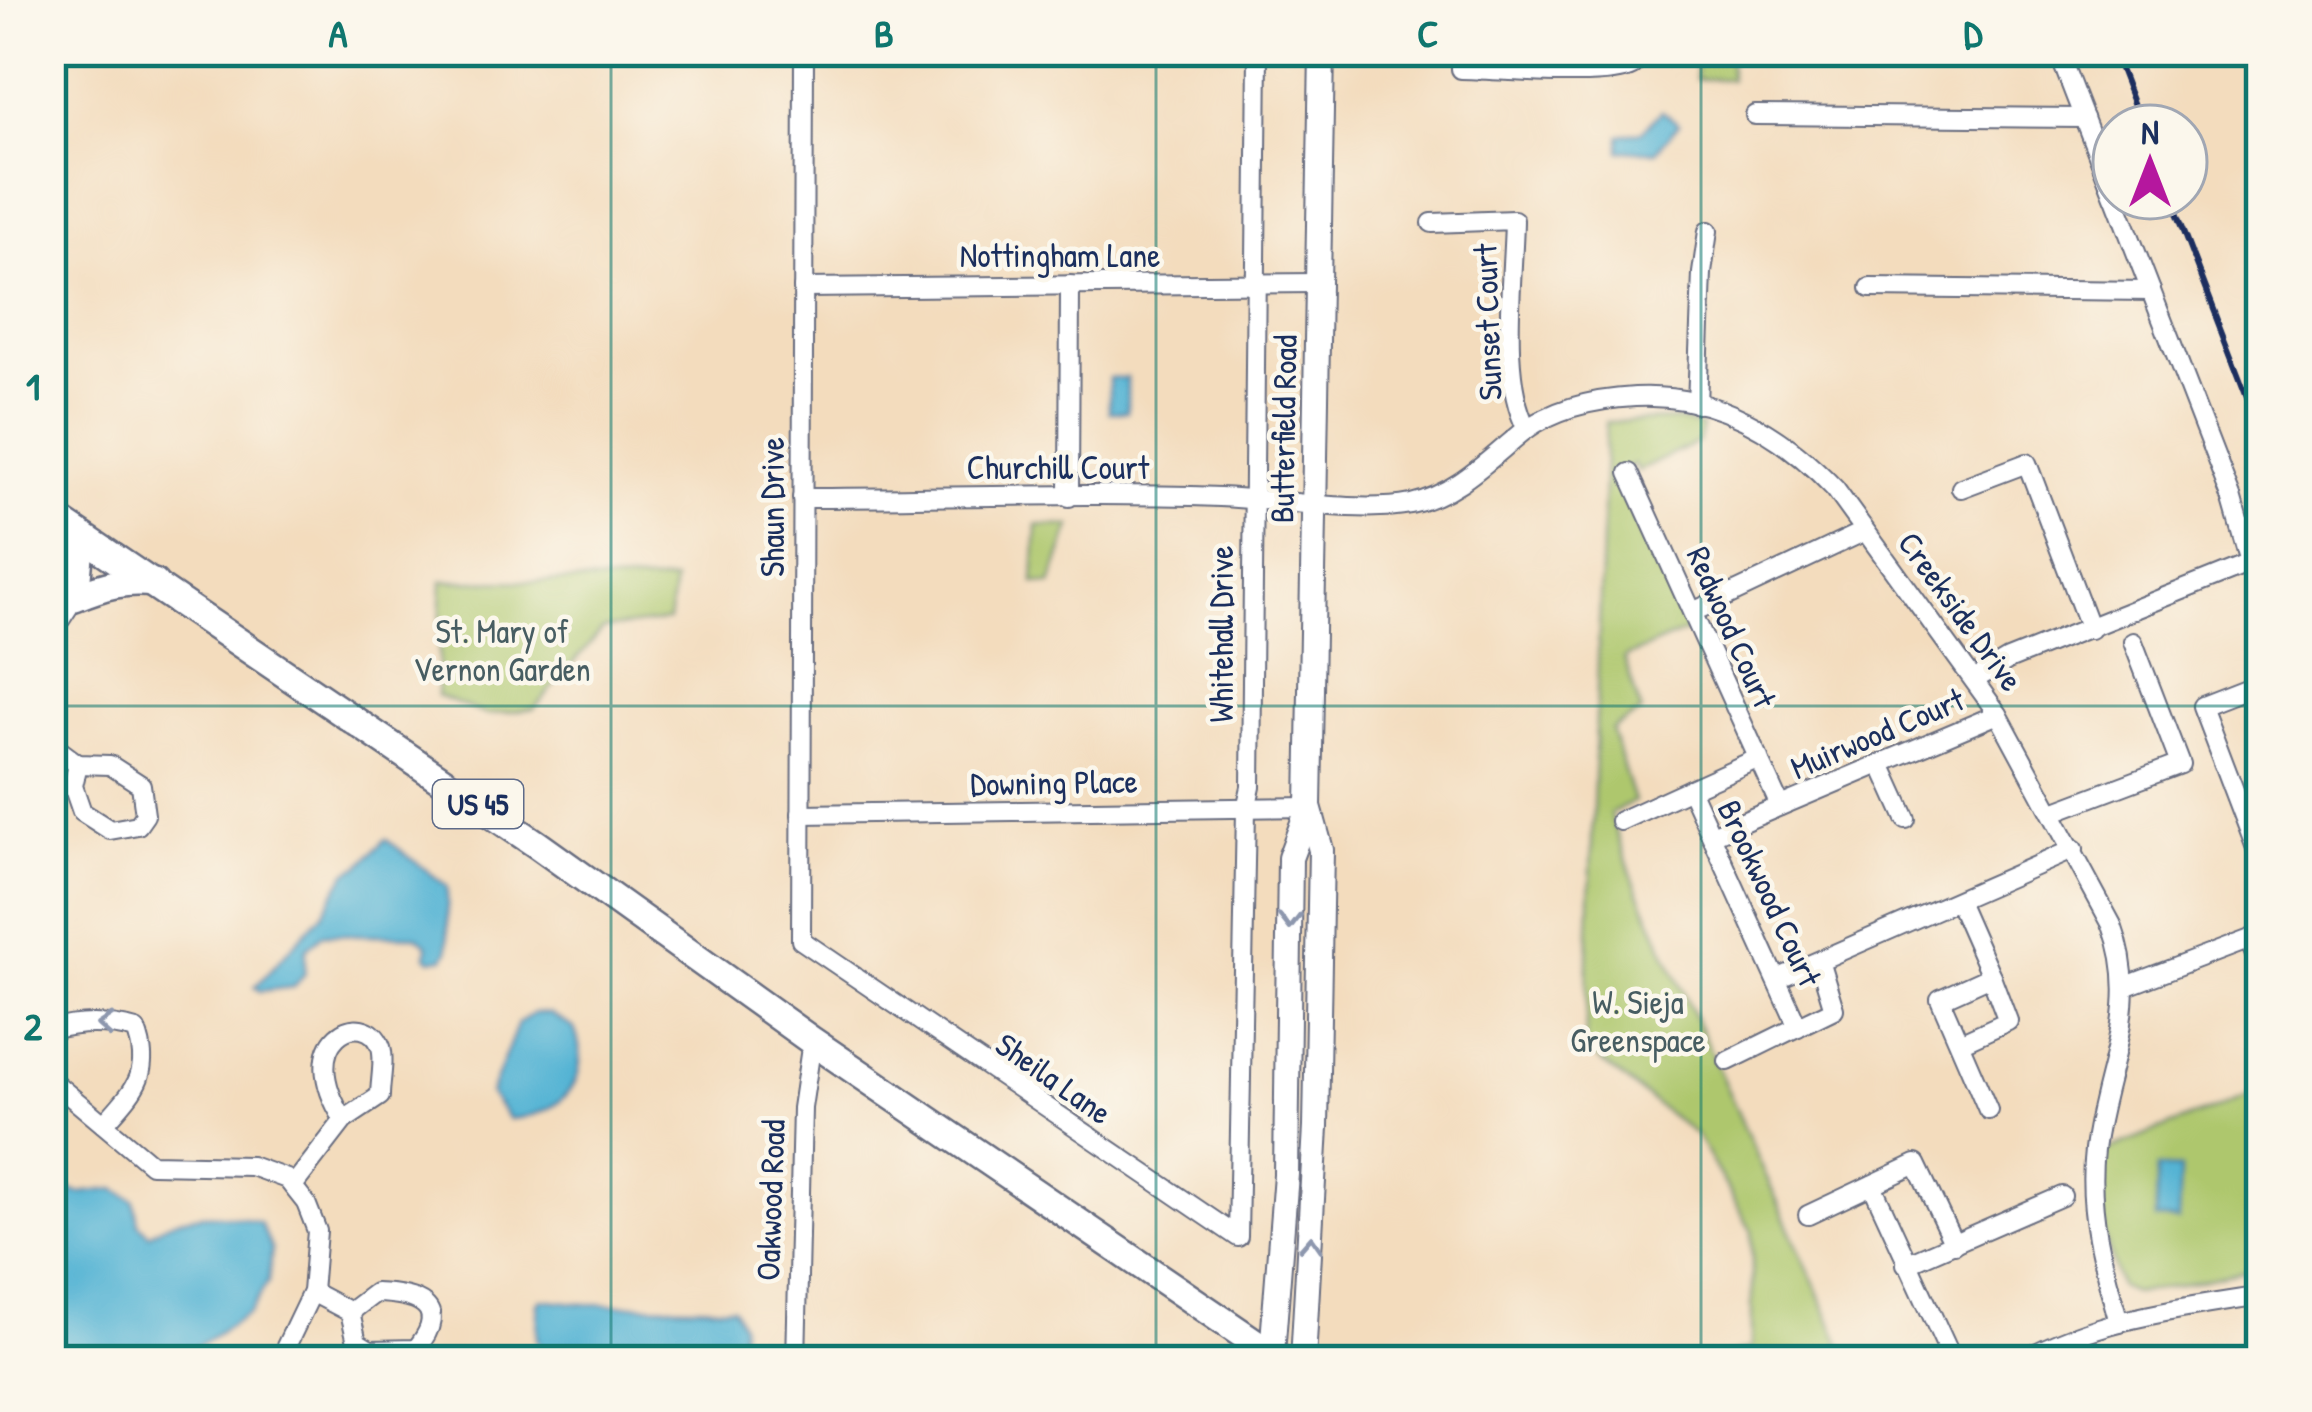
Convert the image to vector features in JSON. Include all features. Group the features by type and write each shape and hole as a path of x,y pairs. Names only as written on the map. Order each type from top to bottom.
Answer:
{"main road":[{"name":"Butterfield Road","path":"1304,1361 1316,1127 1321,850 1309,807 1322,51"},
{"name":"US 45","path":"51,515 538,845 812,1041 1277,1357"},
{"path":"81,536 75,597 101,586 154,583"},
{"name":"Butterfield Road","path":"1277,1357 1286,1154 1290,857 1309,807"}],"street":[{"name":"Shaun Drive","path":"804,51 801,940 820,953"},
{"name":"Whitehall Drive","path":"1238,1216 1246,809 1251,788 1258,51"},
{"path":"1461,51 1461,68 1601,71 1632,66 1632,51"},
{"path":"2058,51 2090,133"},
{"path":"1755,116 2084,118"},
{"name":"Sunset Court","path":"1432,223 1514,220 1512,368 1520,417 1527,429"},
{"path":"1974,680 2008,660 2244,567 2251,557 2125,222"},
{"path":"1697,404 1708,231"},
{"name":"Nottingham Lane","path":"803,287 1318,283"},
{"path":"1069,497 1070,285"},
{"path":"1870,287 2151,291"},
{"name":"Creekside Drive","path":"1315,503 1390,506 1426,500 1474,475 1527,429 1580,404 1636,397 1697,404 1737,415 1792,447 1835,489 1998,714 2074,849 2119,943 2123,1028 2100,1114 2092,1183 2101,1259 2119,1322"},
{"path":"1961,488 2027,463 2090,629"},
{"name":"Redwood Court","path":"1629,473 1780,806"},
{"name":"Churchill Court","path":"802,499 1069,497 1315,503"},
{"path":"1694,612 1865,530"},
{"path":"51,634 75,597"},
{"path":"2133,642 2180,764"},
{"path":"2164,719 2261,683"},
{"path":"2202,706 2261,860"},
{"name":"Muirwood Court","path":"1712,835 1998,714"},
{"path":"51,744 78,764"},
{"path":"2054,812 2219,750"},
{"path":"1690,789 1759,758"},
{"path":"1882,766 1906,819"},
{"name":"Brookwood Court","path":"1620,821 1690,789 1798,1027"},
{"name":"Downing Place","path":"801,814 1309,807"},
{"path":"1777,979 2074,849"},
{"path":"1959,903 2008,1021 1960,1043"},
{"path":"2124,987 2255,937 2261,970"},
{"name":"Sheila Lane","path":"820,953 1238,1237 1238,1216"},
{"name":"Brookwood Court","path":"1728,1061 1834,1009 1820,964"},
{"path":"1988,1110 1940,999 1991,976"},
{"path":"51,1030 115,1024 136,1030 143,1048 142,1072 134,1090 105,1123"},
{"path":"293,1186 344,1120 380,1096 382,1048 371,1034 353,1029 335,1035 326,1049 326,1085 344,1120"},
{"name":"Oakwood Road","path":"796,1361 802,1108 812,1041"},
{"path":"51,1080 151,1164 251,1166 287,1179 293,1186 306,1203 317,1232 312,1292 279,1361"},
{"path":"1808,1215 1916,1164 1954,1244"},
{"path":"1872,1185 1953,1361"},
{"path":"1906,1264 2062,1196"},
{"path":"312,1292 350,1312"},
{"path":"375,1293 409,1294 425,1304 428,1334 416,1349 370,1350 356,1342 350,1312 375,1293"},
{"path":"2021,1361 2064,1340 2119,1322 2261,1296"},
{"path":"2064,1340 2072,1361"}],"green space":[{"path":"1696,51 1730,51 1730,79 1696,79"},
{"name":"W. Sieja Greenspace","path":"1679,420 1702,427 1698,442 1638,471 1634,464 1618,471 1694,628 1624,658 1641,712 1611,730 1634,801 1610,814 1633,879 1849,1361 1713,1361 1752,1348 1752,1231 1696,1135 1585,1049 1606,422"},
{"path":"1037,525 1071,526 1051,585 1034,583"},
{"name":"St. Mary of Vernon Garden","path":"442,581 674,582 668,621 603,629 534,709 487,715 437,696"},
{"path":"2261,1089 2261,1267 2135,1294 2119,1287 2104,1234 2099,1154"}],"water":[{"path":"1662,111 1679,124 1656,151 1620,151 1620,135 1642,131"},
{"path":"1109,378 1127,378 1127,412 1109,412"},
{"path":"386,839 447,886 448,951 444,958 431,960 428,945 417,936 323,934 306,949 305,973 294,987 260,991 255,987 323,913 347,872 360,866"},
{"path":"534,1013 550,1014 574,1028 580,1064 569,1092 558,1102 509,1119 490,1094 518,1023"},
{"path":"2158,1168 2180,1169 2178,1220 2155,1219"},
{"path":"51,1183 79,1193 115,1189 134,1200 138,1223 149,1234 176,1220 202,1215 260,1223 272,1250 268,1282 249,1313 174,1361 51,1361"},
{"path":"541,1299 733,1307 741,1324 740,1361 707,1356 548,1358 537,1340"}],"railway":[{"path":"2113,51 2133,102"},
{"path":"2179,222 2261,434"}]}
